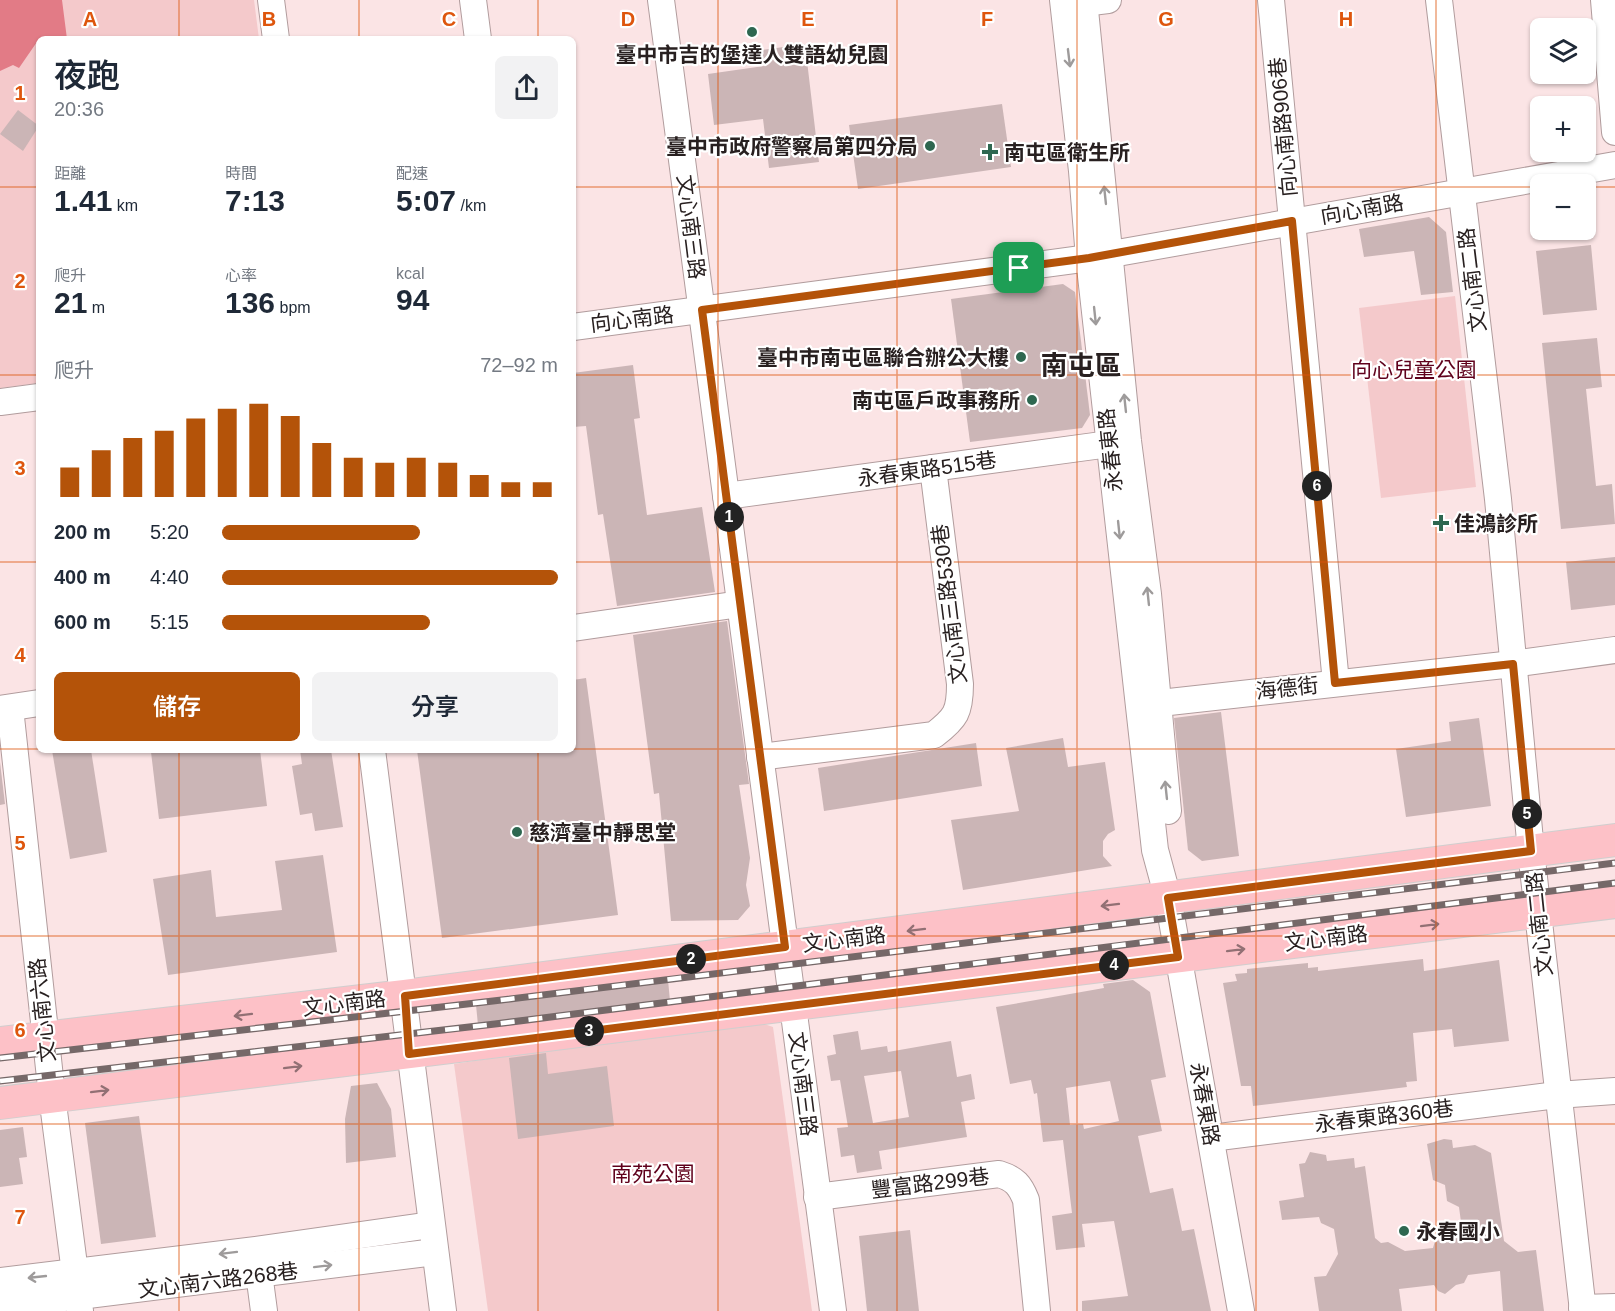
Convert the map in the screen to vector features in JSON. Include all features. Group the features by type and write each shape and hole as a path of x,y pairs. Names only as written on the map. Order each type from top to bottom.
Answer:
{"main road":[{"name":"文心南路","path":"0,1043 405,996 1615,840"},
{"name":"文心南路","path":"0,1103 409,1054 1615,902"}],"street":[{"path":"271,0 276,36"},
{"path":"473,0 478,36"},
{"name":"文心南三路","path":"661,0 833,1311"},
{"name":"向心南路906巷","path":"1271,0 1335,683"},
{"name":"文心南二路","path":"1439,0 1498,499 1537,912 1582,1310"},
{"path":"1604,0 1615,132"},
{"name":"永春東路","path":"1081,2 1082,171 1100,256 1148,704 1172,848 1168,898 1241,1311"},
{"name":"向心南路","path":"576,327 1100,256 1615,165"},
{"path":"0,402 36,397"},
{"name":"永春東路515巷","path":"726,496 1119,443"},
{"name":"文心南三路530巷","path":"760,757 934,735 952,721 960,706 960,684 933,468"},
{"path":"576,628 740,604"},
{"name":"海德街","path":"1148,704 1513,664 1615,650"},
{"path":"5,708 36,704"},
{"name":"文心南六路","path":"5,708 77,1294"},
{"path":"372,753 405,996 409,1054 443,1311"},
{"name":"永春東路360巷","path":"1211,1138 1557,1095 1615,1091"},
{"name":"豐富路299巷","path":"817,1197 999,1174 1011,1178 1020,1184 1026,1200 1037,1311"},
{"name":"文心南六路268巷","path":"0,1306 258,1262 431,1225"},
{"name":"文心南六路268巷","path":"258,1262 435,1252"},
{"path":"258,1262 264,1311"},
{"name":"文心南六路268巷","path":"0,1281 77,1294"},
{"path":"1582,1310 1615,1307"}],"green space":[{"path":"0,0 254,0 259,36 36,36 36,383 0,388"},
{"name":"向心兒童公園","path":"1455,296 1476,487 1381,498 1359,308"},
{"name":"南苑公園","path":"750,1019 773,1027 812,1311 488,1311 454,1064"}],"shaded area":[{"path":"0,0 62,0 67,36 36,36 36,43 19,68 13,65 0,71"}],"building":[{"path":"805,44 819,162 769,168 763,119 714,125 708,74 764,66 762,50"},
{"name":"臺中市政府警察局第四分局","path":"1002,104 1011,167 858,189 849,125"},
{"path":"18,110 36,124 36,131 23,151 0,134"},
{"path":"1429,217 1446,232 1453,292 1421,295 1414,251 1364,257 1359,229"},
{"path":"1591,245 1597,310 1543,315 1536,251"},
{"name":"臺中市南屯區聯合辦公大樓","path":"1063,284 1075,292 1090,415 1082,428 970,442 951,299"},
{"path":"1597,338 1602,387 1586,389 1596,486 1612,484 1615,524 1561,529 1542,343"},
{"path":"633,365 640,418 634,419 647,515 702,507 715,592 617,606 603,514 598,515 586,426 576,427 576,373"},
{"path":"1615,557 1615,605 1571,610 1566,562"},
{"path":"727,621 749,784 739,785 750,858 746,885 750,906 738,920 671,921 659,793 654,794 633,635"},
{"name":"慈濟臺中靜思堂","path":"586,678 618,915 442,938 417,753 576,753 576,680"},
{"path":"1221,712 1239,856 1202,861 1188,850 1174,718"},
{"path":"1479,718 1491,806 1406,817 1396,749 1451,741 1449,722"},
{"path":"1063,738 1068,767 1105,762 1115,830 1103,841 1103,856 1112,866 963,890 951,820 1019,811 1006,748"},
{"path":"976,743 982,786 824,811 818,768"},
{"path":"52,753 91,753 107,852 70,859"},
{"path":"151,753 260,753 267,806 159,819"},
{"path":"300,753 331,753 343,827 315,831 312,813 300,815 292,766 302,764"},
{"path":"0,762 5,804 0,805"},
{"path":"323,855 337,952 168,975 153,879 211,870 216,917 282,910 275,861"},
{"path":"1423,959 1424,971 1499,960 1509,1041 1454,1047 1452,1029 1413,1033 1417,1081 1406,1082 1407,1087 1253,1106 1251,1086 1241,1086 1223,983 1237,981 1235,974 1247,973 1247,969 1308,963 1308,968 1318,967 1318,971"},
{"path":"668,980 670,1001 478,1025 476,1005"},
{"path":"1133,980 1150,992 1166,1077 1151,1080 1162,1131 1138,1136 1150,1193 1173,1188 1182,1231 1194,1229 1211,1311 1082,1311 1082,1301 1128,1296 1114,1221 1082,1224 1085,1247 1056,1250 1052,1216 1072,1213 1063,1140 1043,1142 1037,1093 1034,1094 1031,1080 1010,1084 996,1007 1104,988 1103,984","holes":["1110,1081 1119,1121 1084,1129 1083,1124 1070,1125 1066,1088"]},
{"path":"858,1031 861,1050 887,1046 888,1052 951,1041 957,1077 971,1074 975,1099 961,1102 967,1137 879,1151 882,1169 857,1173 854,1155 841,1157 837,1128 848,1127 840,1080 831,1081 827,1056 836,1054 833,1035","holes":["901,1071 909,1117 873,1123 864,1076"]},
{"path":"546,1053 548,1074 607,1066 614,1126 518,1139 509,1058"},
{"path":"377,1083 391,1109 396,1157 346,1163 345,1119 351,1086"},
{"path":"139,1116 156,1237 101,1244 85,1123"},
{"path":"23,1127 27,1157 19,1158 23,1184 0,1187 0,1130"},
{"path":"1444,1139 1452,1140 1453,1148 1475,1145 1491,1153 1504,1241 1518,1252 1536,1250 1544,1311 1503,1311 1500,1271 1468,1275 1464,1283 1456,1285 1445,1294 1438,1291 1434,1285 1399,1289 1402,1311 1319,1311 1314,1277 1326,1276 1338,1254 1334,1229 1321,1223 1319,1217 1282,1220 1279,1201 1304,1197 1299,1164 1305,1163 1310,1152 1326,1155 1327,1161 1354,1158 1355,1168 1365,1166 1375,1238 1381,1243 1388,1242 1405,1251 1433,1248 1435,1241 1463,1237 1459,1207 1447,1201 1445,1185 1433,1180 1427,1144"},
{"path":"910,1230 919,1311 867,1311 859,1236"}],"railway":[{"path":"0,1058 493,1001 1615,863"},
{"path":"0,1081 495,1024 1615,883"}],"place":[{"name":"臺中市吉的堡達人雙語幼兒園","path":"752,32"},
{"name":"臺中市政府警察局第四分局","path":"930,146"},
{"name":"南屯區衛生所","path":"990,152"},
{"name":"臺中市南屯區聯合辦公大樓","path":"1021,357"},
{"name":"南屯區戶政事務所","path":"1032,400"},
{"name":"佳鴻診所","path":"1441,523"},
{"name":"慈濟臺中靜思堂","path":"517,832"},
{"name":"永春國小","path":"1404,1231"}],"district":[{"name":"南屯區","path":"1081,366"}],"route":[{"path":"1292,221 1335,683 1513,664 1531,851 1168,898 1178,957 409,1054 405,996 785,947 702,310 1019,268 1089,258 1292,221"}]}
